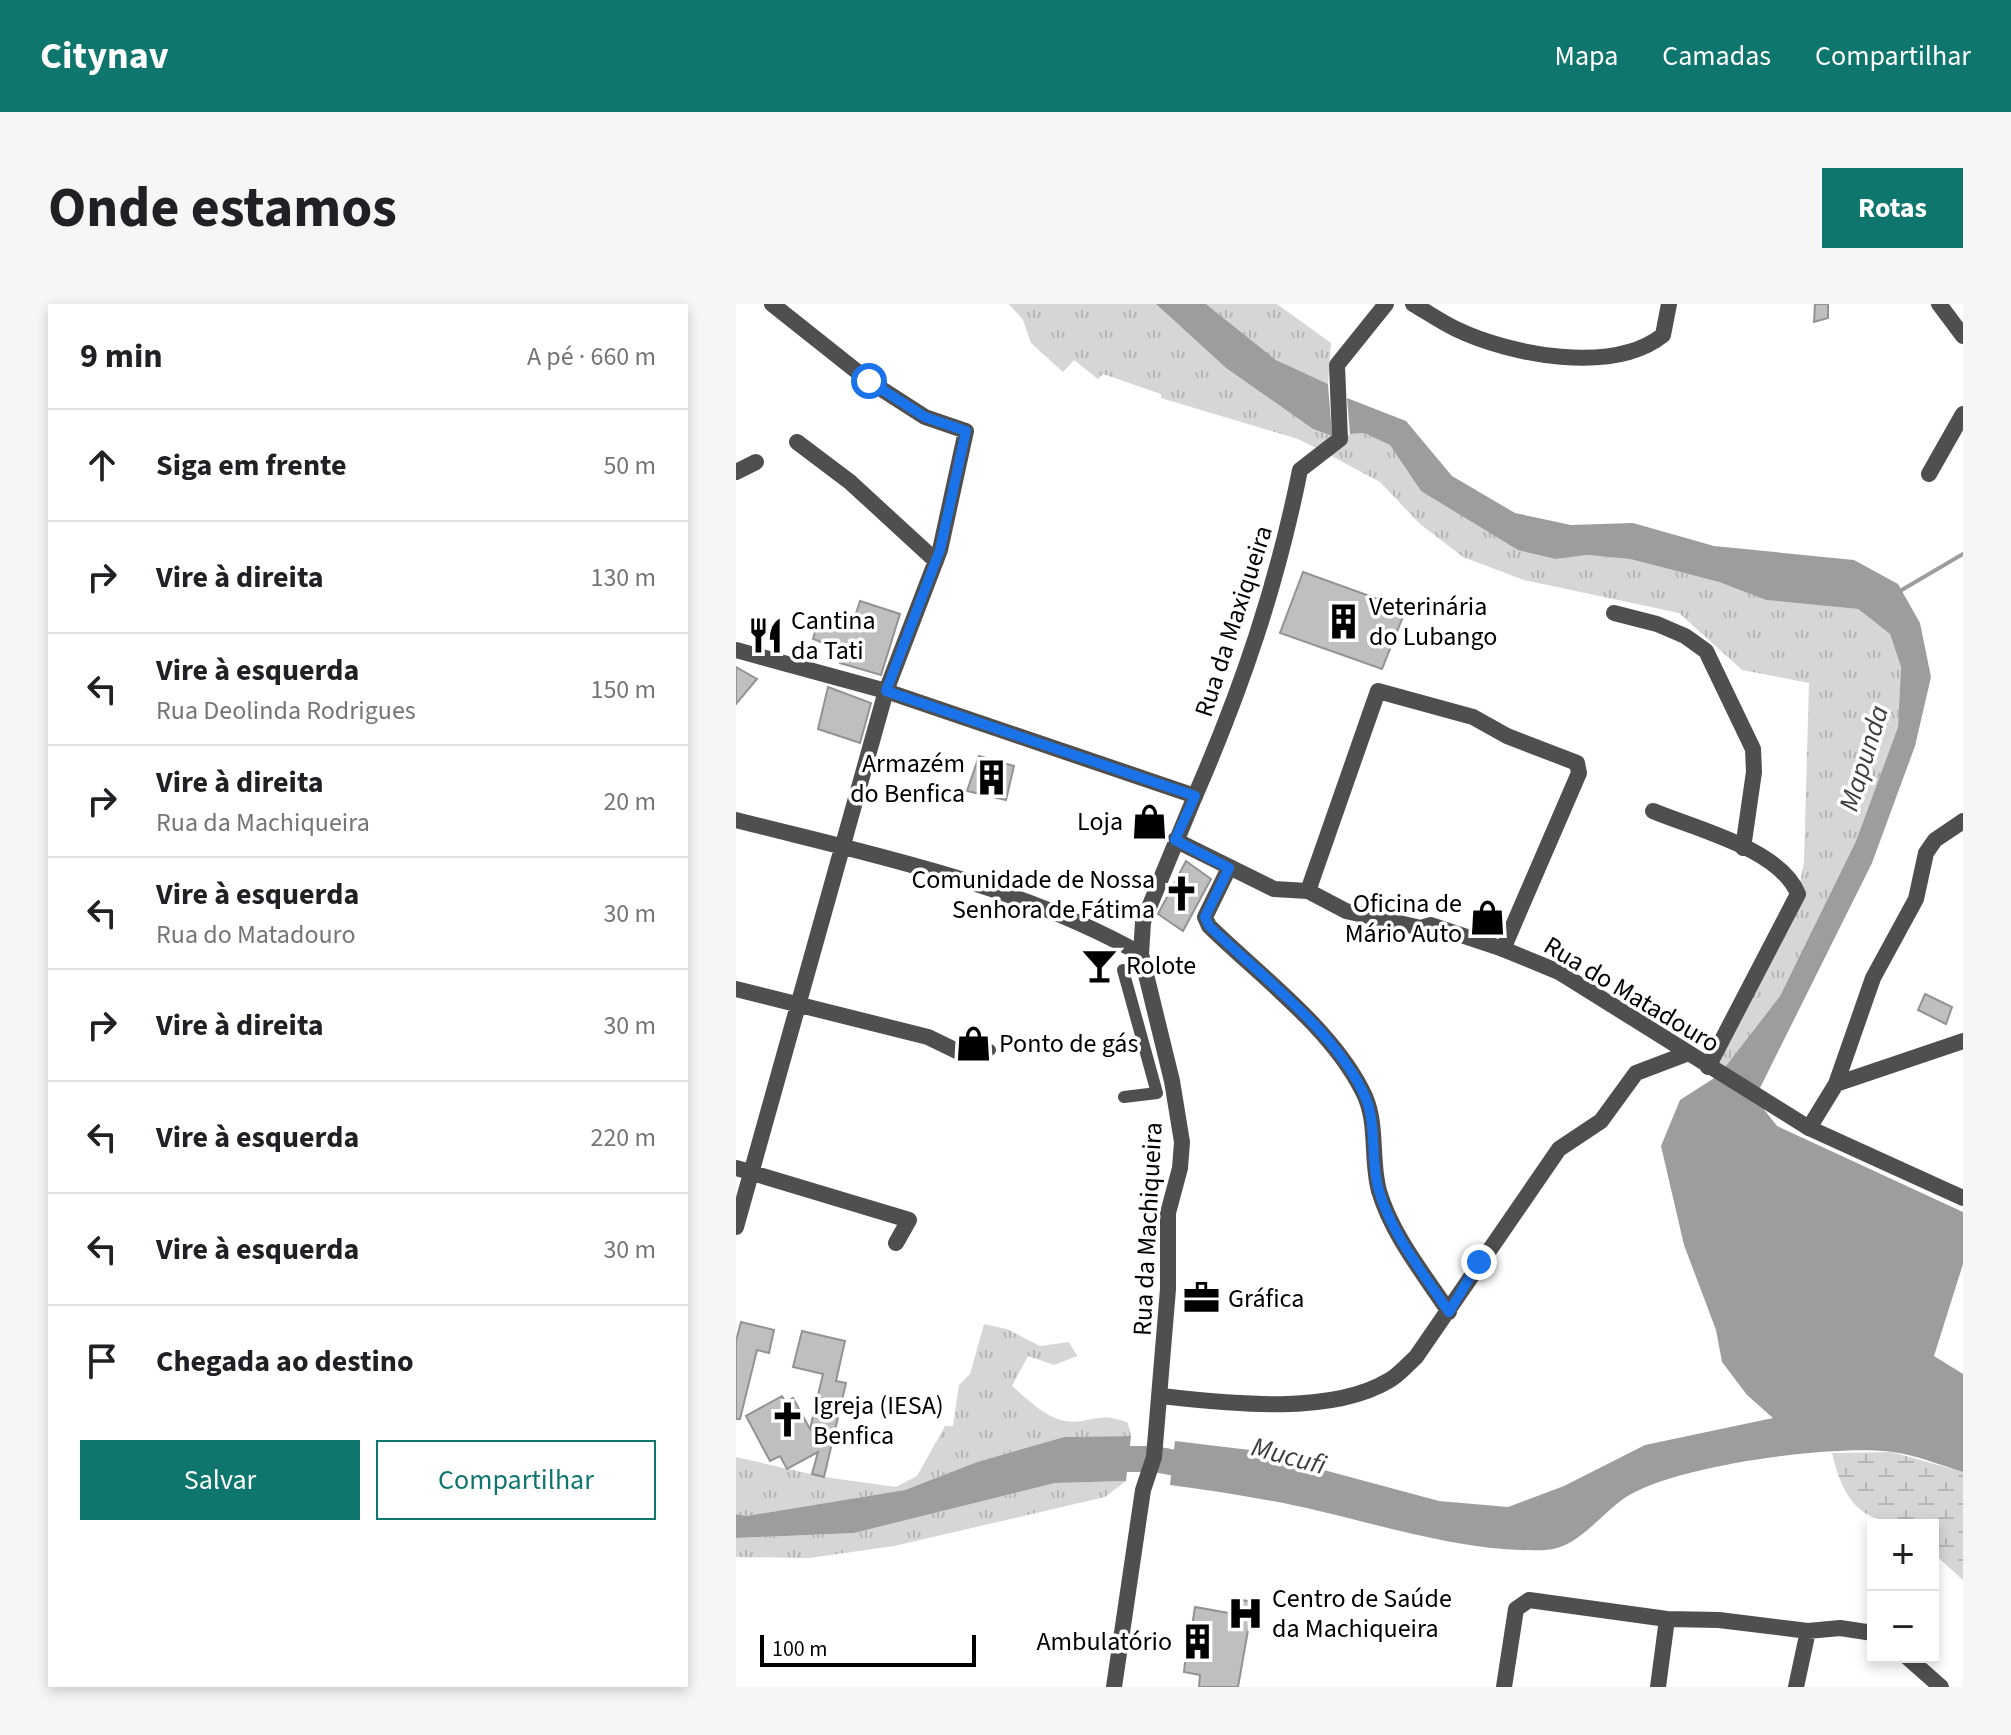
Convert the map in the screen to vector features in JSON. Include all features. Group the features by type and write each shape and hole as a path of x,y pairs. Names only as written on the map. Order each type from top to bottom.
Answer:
{"street":[{"path":"736,1227 743,1170 800,1006 886,691 936,561 966,431 925,417 869,381 772,304"},
{"name":"Rua da Maxiqueira","path":"1219,742 1254,651 1279,571 1300,470 1340,439 1337,365 1386,304"},
{"path":"1413,304 1456,330 1515,349 1564,357 1626,353 1649,345 1663,335 1669,304"},
{"path":"1939,304 1962,332"},
{"path":"1929,474 1963,414"},
{"path":"797,442 850,482 936,561"},
{"path":"736,472 756,462"},
{"path":"1614,613 1671,630 1706,651 1753,749 1754,772 1743,848"},
{"path":"736,650 886,691 1195,796"},
{"path":"1308,891 1378,691 1430,704 1473,717 1507,736 1577,763 1579,773 1503,949"},
{"name":"Rua da Machiqueira","path":"1114,1687 1143,1490 1154,1457 1168,1289 1168,1213 1180,1168 1182,1142 1172,1081 1141,954 1149,900 1219,742"},
{"path":"1653,811 1774,862 1792,879 1798,894 1714,1071"},
{"path":"736,820 843,847 1053,909 1141,954"},
{"path":"1809,1128 1836,1084 1873,978 1916,899 1926,853 1935,840 1963,821"},
{"name":"Rua do Matadouro","path":"1175,840 1274,889 1308,891 1346,911 1421,928 1431,925 1559,972 1755,1098 1809,1128 1963,1198"},
{"path":"1229,868 1205,917 1209,926 1313,1024 1362,1089 1370,1107 1378,1189 1387,1212 1449,1312"},
{"path":"1123,970 1157,1093 1124,1097"},
{"path":"736,989 928,1037 963,1054 990,1050"},
{"path":"1836,1084 1963,1041"},
{"path":"1161,1396 1257,1406 1343,1397 1387,1382 1416,1357 1559,1149 1601,1121 1636,1073 1686,1054"},
{"path":"743,1170 909,1220 896,1243"},
{"path":"1504,1687 1520,1603 1529,1600 1667,1619 1719,1620 1808,1631 1840,1628 1867,1632"},
{"path":"1658,1687 1667,1619"},
{"path":"1796,1687 1808,1631"},
{"path":"1914,1663 1941,1687"}],"green space":[{"path":"1009,304 1156,304 1226,368 1313,429 1340,439 1350,434 1364,433 1390,445 1421,491 1556,559 1587,555 1630,559 1719,582 1766,600 1858,609 1890,634 1901,667 1898,727 1856,841 1780,996 1719,1075 1708,1067 1798,894 1804,862 1809,683 1742,670 1679,613 1524,580 1463,557 1420,524 1380,482 1298,439 1161,398 1161,394 1103,374 1098,379 1074,360 1063,372 1031,343 1023,320"},
{"path":"1206,304 1277,304 1331,343 1328,384 1276,360"},
{"path":"984,1324 1007,1329 1040,1346 1069,1342 1077,1356 1054,1365 1028,1356 1012,1386 1037,1407 1058,1419 1074,1422 1118,1419 1128,1423 1131,1436 1064,1437 977,1462 905,1490 746,1516 736,1514 736,1457 824,1477 896,1487 917,1476 945,1426 953,1426 959,1385 970,1374"},
{"path":"1892,1452 1963,1472 1963,1580 1939,1558 1939,1519 1878,1519 1865,1513 1854,1504 1846,1491 1832,1453"},
{"path":"1126,1481 1105,1497 894,1546 809,1558 736,1557 736,1538 854,1533 1055,1483"}],"shaded area":[{"path":"1156,304 1206,304 1276,360 1328,384 1332,436 1313,429 1226,368"},
{"path":"1347,398 1406,421 1452,476 1515,513 1571,525 1633,523 1714,546 1854,560 1898,584 1920,623 1931,677 1915,746 1872,863 1755,1098 1777,1126 1963,1212 1963,1264 1934,1356 1963,1374 1963,1472 1902,1453 1867,1450 1796,1454 1717,1467 1680,1475 1626,1497 1579,1537 1558,1548 1546,1550 1489,1548 1460,1543 1282,1503 1170,1485 1175,1441 1250,1450 1439,1501 1508,1507 1564,1486 1645,1445 1773,1418 1747,1395 1722,1362 1716,1330 1684,1245 1661,1146 1680,1100 1719,1075 1780,996 1856,841 1898,727 1901,667 1890,634 1858,609 1766,600 1719,582 1630,559 1587,555 1556,559 1518,550 1421,491 1390,445 1364,433 1350,434"},
{"path":"1131,1436 1126,1481 1055,1483 854,1533 736,1538 736,1514 746,1516 905,1490 977,1462 1064,1437"}],"building":[{"path":"1815,304 1828,304 1828,318 1814,322"},
{"name":"Veterinária do Lubango","path":"1303,572 1406,609 1382,669 1280,633"},
{"path":"860,601 900,614 881,675 840,663 844,651 813,639 820,615 852,626"},
{"path":"736,667 757,679 736,704"},
{"path":"828,687 871,703 860,743 818,729"},
{"name":"Armazém do Benfica","path":"979,756 1014,766 1006,800 967,791"},
{"name":"Comunidade de Nossa Senhora de Fátima","path":"1186,861 1211,879 1183,931 1158,914"},
{"path":"1925,994 1952,1007 1946,1024 1918,1010"},
{"path":"741,1322 774,1330 769,1353 757,1350 740,1419 736,1419 736,1341"},
{"path":"802,1331 845,1341 836,1381 846,1383 824,1477 812,1474 818,1452 787,1469 780,1456 770,1461 746,1416 782,1396 786,1403 793,1398 810,1429 823,1374 793,1367"},
{"path":"1232,1598 1253,1602 1238,1687 1199,1687 1200,1675 1184,1672 1188,1633 1191,1633 1195,1607 1229,1613"}],"waterway":[{"path":"1900,591 1963,554"},
{"name":"Mucufi","path":"1092,1459 1154,1459 1208,1469"}],"place":[{"name":"Veterinária do Lubango","path":"1343,621"},
{"name":"Cantina da Tati","path":"765,635"},
{"name":"Armazém do Benfica","path":"991,778"},
{"name":"Loja","path":"1149,821"},
{"name":"Comunidade de Nossa Senhora de Fátima","path":"1181,894"},
{"name":"Oficina de Mário Auto","path":"1488,918"},
{"name":"Rolote","path":"1100,965"},
{"name":"Ponto de gás","path":"973,1043"},
{"name":"Gráfica","path":"1202,1298"},
{"name":"Igreja (IESA) Benfica","path":"787,1420"},
{"name":"Centro de Saúde da Machiqueira","path":"1246,1613"},
{"name":"Ambulatório","path":"1198,1641"}],"route":[{"path":"869,381 925,417 966,431 940,550 886,691 1195,796 1175,840 1229,868 1207,908 1205,917 1209,926 1313,1024 1341,1057 1362,1089 1370,1107 1378,1189 1392,1224 1449,1312 1479,1262"}],"water label":[{"name":"Mapunda","path":"1863,758"}]}
